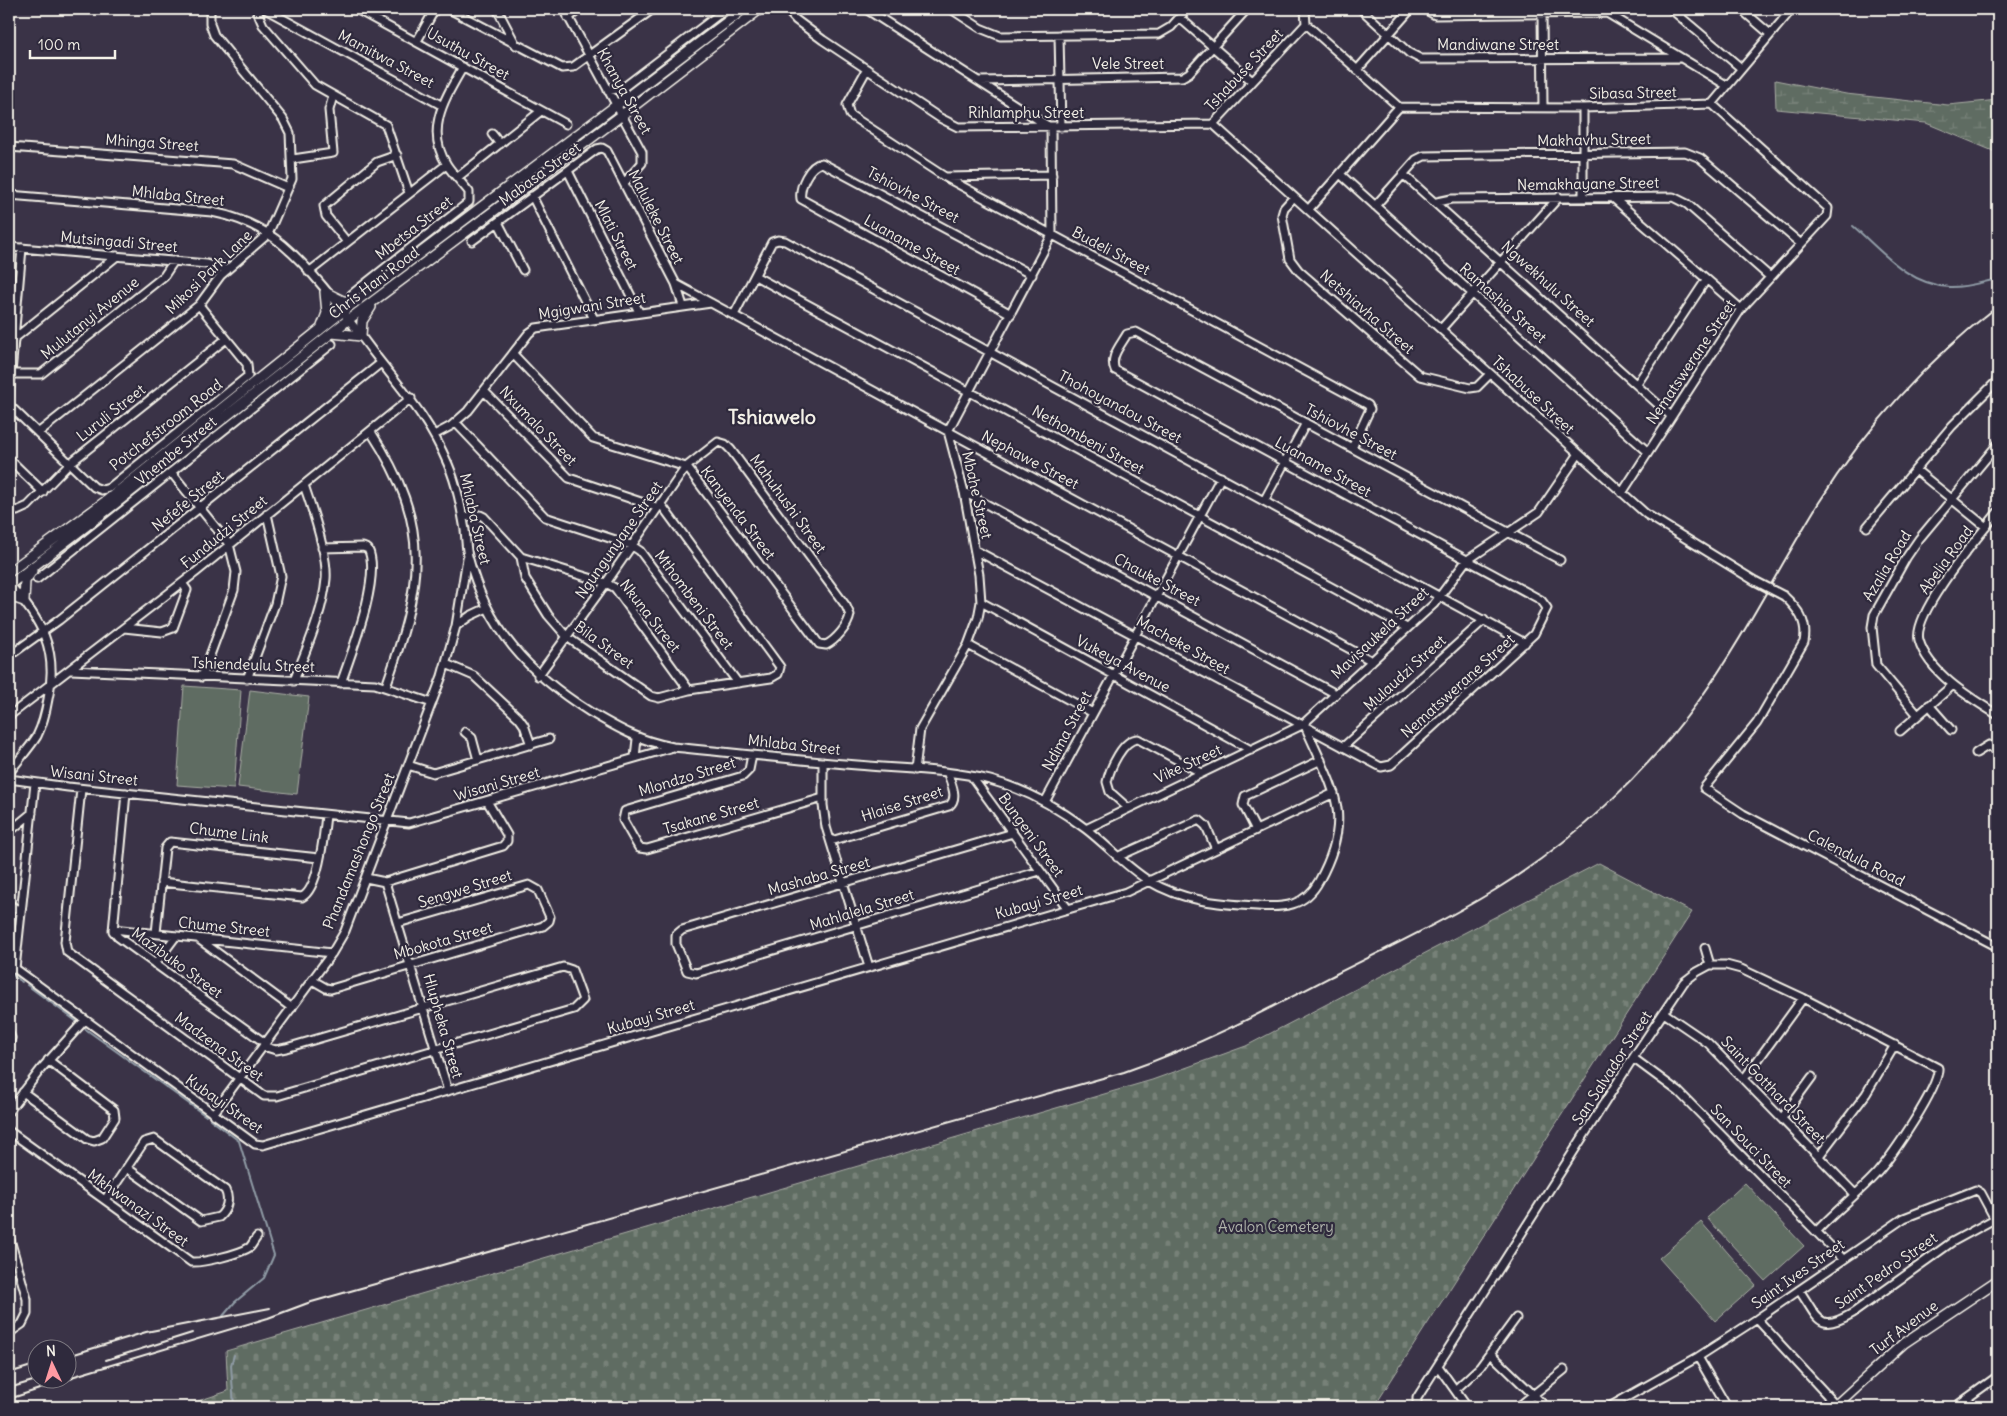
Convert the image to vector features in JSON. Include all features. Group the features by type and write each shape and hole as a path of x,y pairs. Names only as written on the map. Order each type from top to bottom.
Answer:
{"main road":[{"name":"Chris Hani Road","path":"9,585 348,320 760,9"},
{"name":"Chris Hani Road","path":"9,572 106,501 342,312 355,297 740,12"},
{"path":"332,333 361,336 363,317 391,288"},
{"path":"325,292 343,301 355,297"},
{"path":"321,329 327,309 325,292"},
{"path":"9,596 24,601 25,581 41,561"},
{"name":"Turf Avenue","path":"1836,1406 1904,1343 1998,1280"}],"street":[{"name":"Mikosi Park Lane","path":"38,433 198,305 227,270 268,234 292,179 293,159 290,133 283,119 214,35 210,9"},
{"path":"256,9 263,25 310,81 386,125 409,193"},
{"name":"Mamitwa Street","path":"265,9 441,105"},
{"name":"Usuthu Street","path":"356,9 566,124"},
{"path":"417,41 435,9"},
{"path":"449,9 562,68 573,67 653,9"},
{"path":"496,9 516,45"},
{"name":"Khanya Street","path":"564,9 643,156 640,165 628,176 624,183"},
{"path":"568,18 580,9"},
{"name":"Rihlamphu Street","path":"786,9 796,20 867,70 953,126 971,128 1051,128 1213,124"},
{"path":"866,9 1051,128 1052,235 948,431"},
{"path":"951,9 996,36 1162,33 1188,9"},
{"name":"Vele Street","path":"979,81 1182,77 1189,73 1247,9"},
{"path":"1305,9 1306,24 1399,107 1308,210"},
{"name":"Mandiwane Street","path":"1361,9 1409,53 1421,59 1680,58"},
{"path":"1356,70 1411,9"},
{"path":"1424,9 1435,15 1542,15 1608,11 1659,45 1726,85"},
{"path":"1671,9 1741,68"},
{"path":"1741,9 1770,34"},
{"path":"1712,104 1726,85 1792,9"},
{"path":"608,91 624,87 722,12 740,12"},
{"path":"1542,15 1544,58 1543,107"},
{"path":"1180,18 1252,81"},
{"name":"Tshabuse Street","path":"1306,24 1213,124 1622,493 1662,526 1784,596 1803,619 1805,626 1804,642 1760,718 1704,788"},
{"path":"1059,35 1061,127"},
{"path":"1653,57 1659,45"},
{"path":"309,272 446,165 437,130 441,105 463,66"},
{"name":"Budeli Street","path":"867,70 847,105 848,112 945,177 1368,405 1370,409 1368,416 1352,448"},
{"path":"293,159 333,153 329,110 333,96"},
{"name":"Sibasa Street","path":"1399,107 1583,108 1712,104"},
{"name":"Nematswerane Street","path":"1622,493 1741,309 1827,216 1828,208 1712,104"},
{"path":"1583,108 1583,197"},
{"path":"458,177 542,111"},
{"path":"492,134 500,144"},
{"name":"Mhinga Street","path":"9,147 233,164 288,188"},
{"name":"Maluleke Street","path":"597,149 602,148 607,151 676,284 683,306"},
{"name":"Mabasa Street","path":"472,241 597,149"},
{"name":"Makhavhu Street","path":"1375,206 1416,160 1424,156 1692,153 1801,244"},
{"path":"346,242 326,216 324,206 376,162 396,155"},
{"name":"Tshiovhe Street","path":"801,199 801,188 812,168 822,162 1032,275"},
{"name":"Mbetsa Street","path":"355,297 468,202 469,192 446,165"},
{"name":"Mlati Street","path":"568,171 639,312"},
{"name":"Ramashia Street","path":"1340,174 1648,452"},
{"path":"945,177 1052,175"},
{"name":"Ngwekhulu Street","path":"1404,175 1437,202 1672,416"},
{"name":"Mhlaba Street","path":"9,195 212,212 241,220 268,234 282,244 309,272 411,398 434,435 453,477 468,555 487,608 508,643 538,676 574,702 637,738 673,747 972,777 1007,786 1045,802 1086,829 1117,857 1150,881 1197,900 1277,907 1298,904 1315,888 1331,855 1338,834 1339,816 1334,793 1321,760 1304,726"},
{"path":"532,196 594,319"},
{"name":"Nemakhayane Street","path":"1437,202 1451,199 1667,196 1683,200 1770,277"},
{"name":"Netshiavha Street","path":"1294,197 1284,208 1282,215 1290,259 1303,275 1420,376 1477,388 1490,374"},
{"path":"1612,197 1741,309"},
{"path":"1441,330 1558,198"},
{"name":"Luaname Street","path":"801,199 1011,314"},
{"name":"Mabasa Street","path":"498,222 523,270"},
{"name":"Thohoyandou Street","path":"734,315 772,242 778,240 785,241 1525,643"},
{"name":"Mutsingadi Street","path":"9,247 208,264 227,270"},
{"path":"9,396 22,248"},
{"path":"15,338 117,256"},
{"name":"Mulutanyi Avenue","path":"12,374 37,375 46,371 164,276 174,261"},
{"name":"Nethombeni Street","path":"755,276 1407,628"},
{"path":"1638,384 1706,280"},
{"name":"Nephawe Street","path":"676,284 1372,661"},
{"name":"Mgigwani Street","path":"434,435 456,423 485,392 529,333 536,328 712,302"},
{"path":"198,305 226,340"},
{"name":"Tshiovhe Street","path":"1127,334 1140,333 1560,560"},
{"name":"Luaname Street","path":"1127,334 1113,358 1115,370 1541,600 1546,606 1546,612"},
{"name":"Potchefstroom Road","path":"69,464 96,489 109,488 243,381 249,373 247,364 226,340"},
{"name":"Luruli Street","path":"9,509 17,511 28,506 69,464 226,340"},
{"name":"Vhembe Street","path":"37,579 332,344"},
{"name":"Kanyenda Street","path":"513,354 593,438 686,467 819,644 830,643 848,622"},
{"name":"Nefefe Street","path":"9,656 200,508 382,363"},
{"path":"1867,527 1952,426 1998,380"},
{"name":"Nxumalo Street","path":"485,392 569,478 658,505"},
{"name":"Fundudzi Street","path":"9,716 182,583 372,432 411,398"},
{"path":"9,405 69,464"},
{"name":"Mthombeni Street","path":"456,423 545,517 631,545 640,551 738,682"},
{"path":"1264,501 1306,423"},
{"name":"Mbahe Street","path":"915,770 920,729 968,645 978,618 981,602 975,550 964,492 948,431"},
{"path":"372,432 388,457 401,485 415,542 416,577 413,596 402,641 386,686"},
{"name":"Mahuhushi Street","path":"686,467 716,443 722,442 728,446 849,610 848,622"},
{"name":"Azalia Road","path":"1918,714 1876,665 1873,621 1882,599 1906,558 1951,499 1998,444"},
{"name":"Mavisaukela Street","path":"1304,726 1440,597 1466,561 1538,512 1578,455"},
{"path":"9,459 43,492"},
{"name":"Ngungunyane Street","path":"538,676 606,583 686,467"},
{"path":"1916,470 1986,527"},
{"path":"171,472 229,544 236,572 236,583 202,677"},
{"name":"Ndima Street","path":"1045,802 1112,674 1221,477"},
{"path":"294,681 316,620 325,586 326,572 322,548 304,485"},
{"name":"Chauke Street","path":"964,492 1336,694"},
{"name":"Bila Street","path":"462,517 475,515 484,517 521,557 525,578 548,615 567,637 651,696 659,698 689,690 771,678 778,674 780,667 658,505"},
{"name":"Abelia Road","path":"1953,685 1926,655 1918,637 1922,620 1944,581 1998,512"},
{"path":"247,679 275,604 281,576 267,514"},
{"path":"322,548 363,547 368,549 370,554 370,585 359,630 341,683"},
{"name":"Macheke Street","path":"975,550 1135,634 1377,766"},
{"name":"Phandamashongo Street","path":"213,1114 332,953 345,931 446,664 456,626 468,555"},
{"name":"Nkuna Street","path":"521,557 606,583 615,588 689,690"},
{"path":"124,628 162,632 172,628 187,590 182,583"},
{"path":"9,585 24,601 44,630 50,658 51,684 44,717 37,736 9,773"},
{"name":"Vukeya Avenue","path":"981,602 1251,750"},
{"path":"456,626 470,616 487,608"},
{"name":"Nematswerane Street","path":"1377,766 1391,765 1525,643 1538,628 1546,612"},
{"name":"Mulaudzi Street","path":"1343,747 1484,620"},
{"path":"968,645 1093,713"},
{"path":"446,664 472,674 523,722 530,745"},
{"name":"Tshiendeulu Street","path":"71,670 386,686 432,702"},
{"path":"1900,731 1953,685 1998,715"},
{"path":"1929,705 1951,730"},
{"name":"Vike Street","path":"1086,829 1304,726"},
{"path":"465,732 472,738 478,760"},
{"path":"635,757 637,738"},
{"path":"1128,808 1110,792 1107,782 1125,744 1133,739 1138,738 1202,773"},
{"path":"408,765 430,773 549,739"},
{"path":"1976,753 1989,745 1998,753"},
{"name":"Wisani Street","path":"9,779 35,784 326,815 417,822 673,747"},
{"name":"Mlondzo Street","path":"623,820 623,814 629,809 743,776 750,770 752,755"},
{"path":"1256,830 1243,805 1245,796 1321,760"},
{"path":"823,762 822,798 831,841 855,926 869,967"},
{"name":"Hlaise Street","path":"831,841 948,806 953,802 954,796 948,774"},
{"name":"Bungeni Street","path":"972,777 1068,909"},
{"path":"12,966 35,784"},
{"name":"Madzena Street","path":"81,788 65,942 67,952 264,1096 272,1097 578,1007 583,1000 572,970 567,967 559,967 423,1007"},
{"name":"Calendula Road","path":"1704,788 1743,814 1998,947"},
{"name":"Mazibuko Street","path":"126,793 113,928 118,937 264,1045"},
{"name":"Kubayi Street","path":"12,966 255,1144 263,1145 1126,892 1334,793"},
{"name":"Tsakane Street","path":"623,820 639,848 645,850 822,798"},
{"path":"366,878 385,882 504,846 507,841 507,835 487,801"},
{"path":"9,832 32,813"},
{"path":"161,882 302,897 311,888 319,858 326,815"},
{"path":"1117,857 1199,820 1206,826 1216,849"},
{"name":"Mashaba Street","path":"692,973 686,969 676,944 675,937 680,931 1013,833"},
{"name":"Chume Link","path":"156,933 165,848 168,843 174,841 319,858"},
{"name":"Mahlalela Street","path":"692,973 1040,871"},
{"name":"Hlupheka Street","path":"385,882 448,1091"},
{"name":"Sengwe Street","path":"398,923 524,886 534,886 538,890"},
{"name":"Mbokota Street","path":"312,980 331,989 546,924 549,921 550,914 538,890"},
{"path":"9,904 20,912"},
{"name":"Chume Street","path":"113,928 332,953"},
{"path":"155,964 176,936"},
{"path":"199,939 292,1008"},
{"path":"1705,948 1710,965 1736,967 1803,998 1937,1066 1937,1080 1915,1118 1882,1167 1816,1232"},
{"name":"San Salvador Street","path":"1417,1407 1417,1398 1633,1058 1684,982 1710,965"},
{"path":"1744,1079 1803,998"},
{"path":"264,1045 280,1049 423,1007"},
{"name":"Saint Gotthard Street","path":"1664,1013 1708,1043 1855,1194"},
{"path":"9,1111 48,1060 85,1020"},
{"path":"9,1033 11,1038 9,1044"},
{"path":"1819,1156 1866,1094 1895,1045"},
{"name":"San Souci Street","path":"1633,1058 1679,1092 1843,1259"},
{"path":"23,1092 87,1139 94,1141 102,1138 115,1118 114,1110 48,1060"},
{"path":"1782,1118 1812,1077"},
{"name":"Mkhwanazi Street","path":"9,1131 191,1262 202,1262 245,1248 250,1246 256,1236"},
{"path":"105,1200 144,1142 151,1139 157,1140 225,1190 228,1198 225,1209 219,1217 201,1221 127,1168"},
{"name":"Saint Ives Street","path":"1609,1407 1698,1357 1757,1320 1904,1218 1973,1190 1980,1192 1996,1218"},
{"name":"Saint Pedro Street","path":"1799,1290 1819,1319 1827,1324 1836,1322 1861,1308 1952,1242 1996,1218"},
{"path":"9,1236 28,1307 24,1321 19,1328 9,1333"},
{"path":"1455,1390 1473,1374 1516,1318"},
{"path":"1757,1320 1836,1406"},
{"path":"1490,1353 1546,1407"},
{"path":"1698,1357 1727,1407"},
{"path":"1438,1366 1467,1407"},
{"path":"1518,1407 1564,1370"},
{"path":"1955,1407 1998,1376"}],"green space":[{"path":"1775,80 1846,94 1948,105 1998,100 1998,153 1926,123 1776,109"},
{"path":"184,686 241,690 234,789 177,785"},
{"path":"250,690 309,697 297,794 238,787"},
{"name":"Avalon Cemetery","path":"1599,863 1692,912 1374,1407 180,1407 228,1391 226,1351 1152,1080 1246,1046"},
{"path":"1745,1183 1804,1246 1765,1281 1707,1218"},
{"path":"1701,1222 1756,1285 1715,1321 1659,1258"}],"waterway":[{"path":"1853,226 1896,265 1920,280 1934,285 1955,287 1998,279"},
{"path":"9,972 22,982"},
{"path":"27,985 76,1021"},
{"path":"84,1028 206,1116"},
{"path":"210,1119 239,1141 274,1255 264,1278 235,1302 223,1316"},
{"path":"234,1355 231,1365 234,1407"}],"railway":[{"path":"78,1375 268,1318 308,1303 1124,1072 1179,1051 1232,1027 1397,944 1456,912 1495,890 1553,850 1606,805 1656,754 1679,727 1716,675 1803,528 1856,449 1877,422 1922,373 1946,349 1998,306"},
{"path":"78,1353 146,1332 270,1308"},
{"path":"106,1360 192,1333"},
{"path":"9,1373 28,1367"},
{"path":"9,1388 28,1382"},
{"path":"9,1399 43,1388"}],"district":[{"name":"Tshiawelo","path":"772,417"}]}
